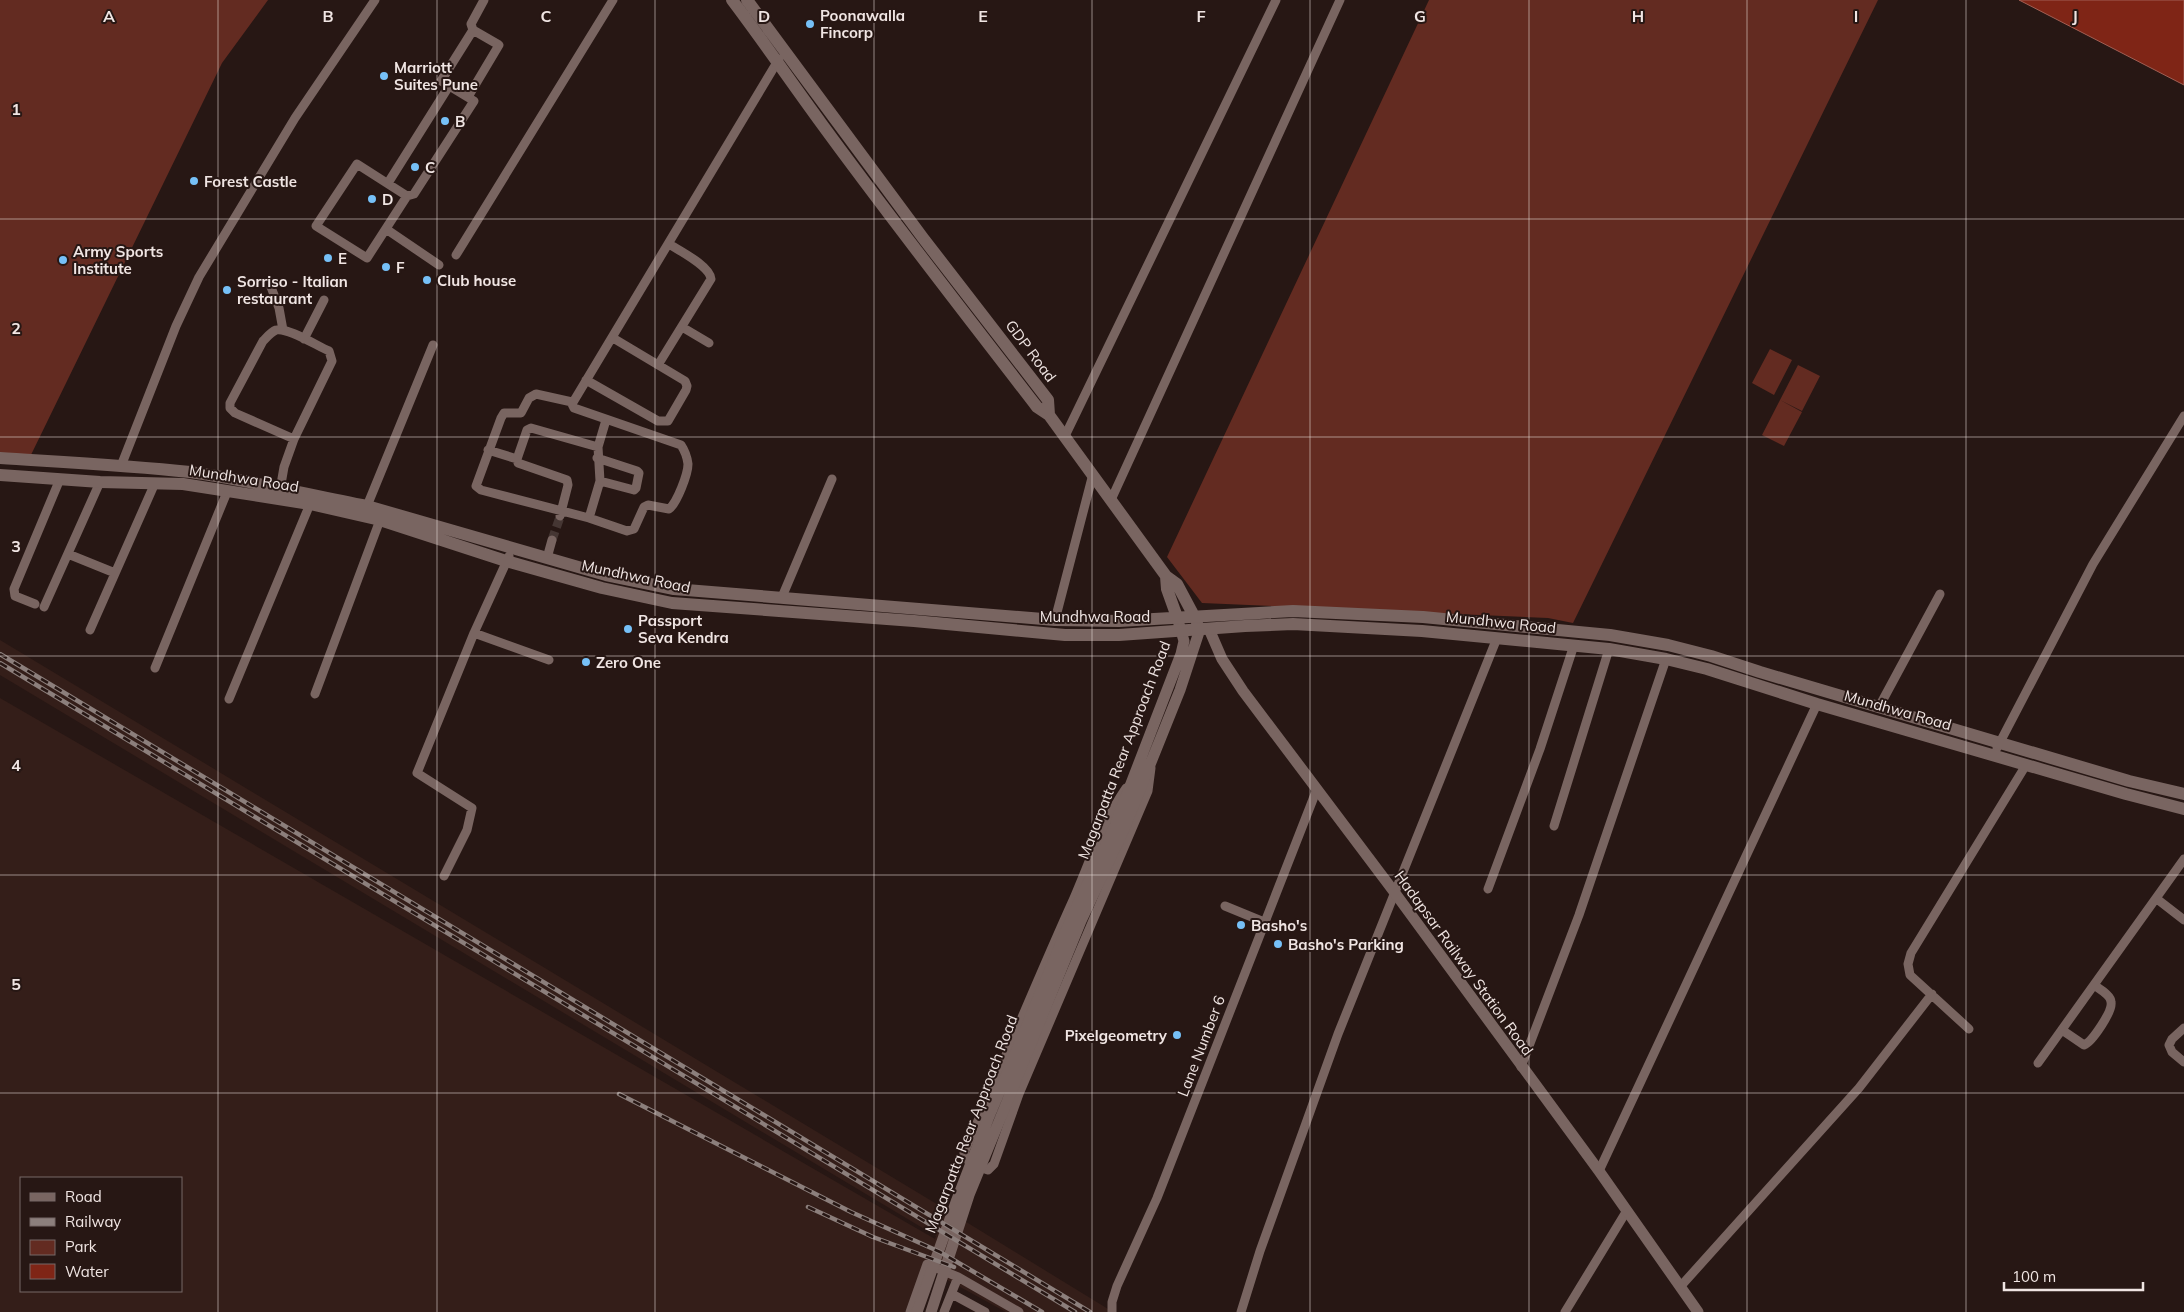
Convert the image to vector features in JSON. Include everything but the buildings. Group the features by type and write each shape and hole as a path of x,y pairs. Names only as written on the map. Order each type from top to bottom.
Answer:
{"main road":[{"path":"732,0 782,56"},
{"name":"GDP Road","path":"747,0 782,56 1048,400 1049,415 1065,436"},
{"path":"1065,436 1166,576 1177,584 1194,616"},
{"name":"Mundhwa Road","path":"0,458 192,473 367,506 606,575 674,589 1055,620 1119,621 1293,610 1424,617 1600,634 1668,645 1711,656 2129,781 2184,794"},
{"path":"1,474 57,474 96,469 101,465"},
{"name":"Mundhwa Road","path":"57,474 104,478 106,482 183,484 310,504 380,520 506,561 602,588 672,603 914,621 1065,635 1119,635 1293,624 1422,631 1604,649 1666,659 1708,669 1817,704 2184,809"},
{"name":"Magarpatta Rear Approach Road","path":"1166,576 1167,589 1177,617"},
{"path":"672,603 674,589"},
{"path":"967,627 968,614"},
{"path":"1600,634 1604,649"}],"street":[{"path":"121,466 176,326 199,277 295,118 375,0"},
{"path":"468,97 499,45 473,30 471,24 484,0"},
{"path":"456,255 613,0"},
{"path":"1065,436 1276,0"},
{"path":"1111,500 1340,0"},
{"path":"407,196 357,164 316,226 367,258 407,196 414,194 474,101 441,81 473,30"},
{"path":"572,402 613,338 782,56"},
{"path":"388,183 449,86"},
{"path":"386,229 440,265"},
{"path":"658,365 709,284 710,274 705,268 669,244"},
{"path":"271,287 279,308 284,330"},
{"path":"304,339 324,300"},
{"path":"682,326 709,343"},
{"path":"280,490 284,467 294,439 332,360 329,351 284,330 270,333 264,341 230,403 230,408 235,413 294,439"},
{"path":"586,380 663,422 668,421 687,386 685,381 613,338"},
{"path":"367,506 433,345"},
{"path":"536,394 572,402 574,408 681,445 686,452 688,466 675,504 669,509 648,505 644,507 634,529 627,531 589,518 561,514 481,490 476,486 488,450 504,413 521,413 530,398 536,394"},
{"path":"1994,755 1999,742 2093,564 2184,416"},
{"path":"589,518 600,481 597,458 598,447 606,420"},
{"path":"517,459 525,435 531,428 598,447"},
{"path":"488,450 517,459 521,465 567,480 561,514"},
{"path":"597,458 639,473 634,490 600,481"},
{"path":"57,474 14,589 15,596 39,606 106,482"},
{"path":"1055,620 1093,474"},
{"path":"782,597 832,479"},
{"path":"90,630 155,483"},
{"path":"155,668 228,492"},
{"path":"229,699 310,504"},
{"path":"315,694 380,520"},
{"path":"546,558 552,540"},
{"path":"444,876 467,830 472,808 417,773 474,633 512,548"},
{"path":"68,554 115,573"},
{"path":"1879,707 1940,594"},
{"path":"1194,616 1205,629"},
{"name":"Magarpatta Rear Approach Road","path":"931,1312 969,1195 1120,826 1131,782 1181,654 1184,641 1177,617"},
{"name":"Magarpatta Rear Approach Road","path":"917,1312 988,1119 1071,919 1120,826 1151,760 1205,629"},
{"name":"Hadapsar Railway Station Road","path":"1205,629 1243,691 1395,893 1521,1067 1599,1170 1626,1212 1698,1312"},
{"path":"474,633 550,660"},
{"path":"1241,1312 1260,1251 1338,1034 1497,638"},
{"path":"1488,889 1540,748 1574,645"},
{"path":"1554,826 1604,649"},
{"path":"1521,1067 1579,915 1666,659"},
{"path":"1599,1170 1817,704"},
{"path":"1131,782 1116,803 1104,827 964,1153 966,1160 985,1169 988,1170 994,1164 1019,1094 1148,790 1151,760"},
{"path":"1969,1029 1910,975 1908,964 1911,953 2026,765"},
{"name":"Lane Number 6","path":"1112,1312 1112,1302 1117,1286 1157,1198 1317,789"},
{"path":"2038,1063 2184,859"},
{"path":"2157,899 2184,920"},
{"path":"1225,906 1264,922"},
{"path":"2062,1030 2084,1046 2092,1040 2112,1002 2110,998 2094,985"},
{"path":"1680,1287 1860,1088 1932,994"},
{"path":"2184,1028 2172,1039 2169,1045 2172,1052 2184,1062"},
{"path":"1565,1312 1626,1212"},
{"path":"910,1312 927,1264 958,1278 1019,1312"},
{"path":"944,1312 958,1278"},
{"path":"952,1294 985,1312"}],"shaded area":[{"path":"0,640 1113,1312 1006,1312 940,1276 937,1266 927,1260 936,1236 0,675"},
{"path":"0,698 935,1239 905,1312 0,1312"}],"green space":[{"name":"Army Sports Institute","path":"0,0 268,0 222,63 29,459 0,456"},
{"path":"1429,0 1878,0 1573,623 1548,618 1202,603 1167,557"},
{"path":"1770,349 1792,360 1774,395 1752,383"},
{"path":"1798,365 1820,376 1802,411 1780,400"},
{"path":"1780,400 1802,412 1784,446 1762,435"}],"water":[{"path":"2019,0 2184,0 2184,85"}],"tunnel":[{"path":"552,540 560,517"}],"railway":[{"path":"0,654 1090,1312"},
{"path":"0,663 1075,1312"},
{"path":"619,1094 851,1212 940,1252 1042,1312"},
{"path":"808,1207 873,1237 954,1267"}],"place":[{"name":"Poonawalla Fincorp","path":"810,24"},
{"name":"Marriott Suites Pune","path":"384,76"},
{"name":"B","path":"445,121"},
{"name":"C","path":"415,167"},
{"name":"Forest Castle","path":"194,181"},
{"name":"D","path":"372,199"},
{"name":"E","path":"328,258"},
{"name":"Army Sports Institute","path":"63,260"},
{"name":"F","path":"386,267"},
{"name":"Club house","path":"427,280"},
{"name":"Sorriso - Italian restaurant","path":"227,290"},
{"name":"Passport Seva Kendra","path":"628,629"},
{"name":"Zero One","path":"586,662"},
{"name":"Basho's","path":"1241,925"},
{"name":"Basho's Parking","path":"1278,944"},
{"name":"Pixelgeometry","path":"1177,1035"}]}
